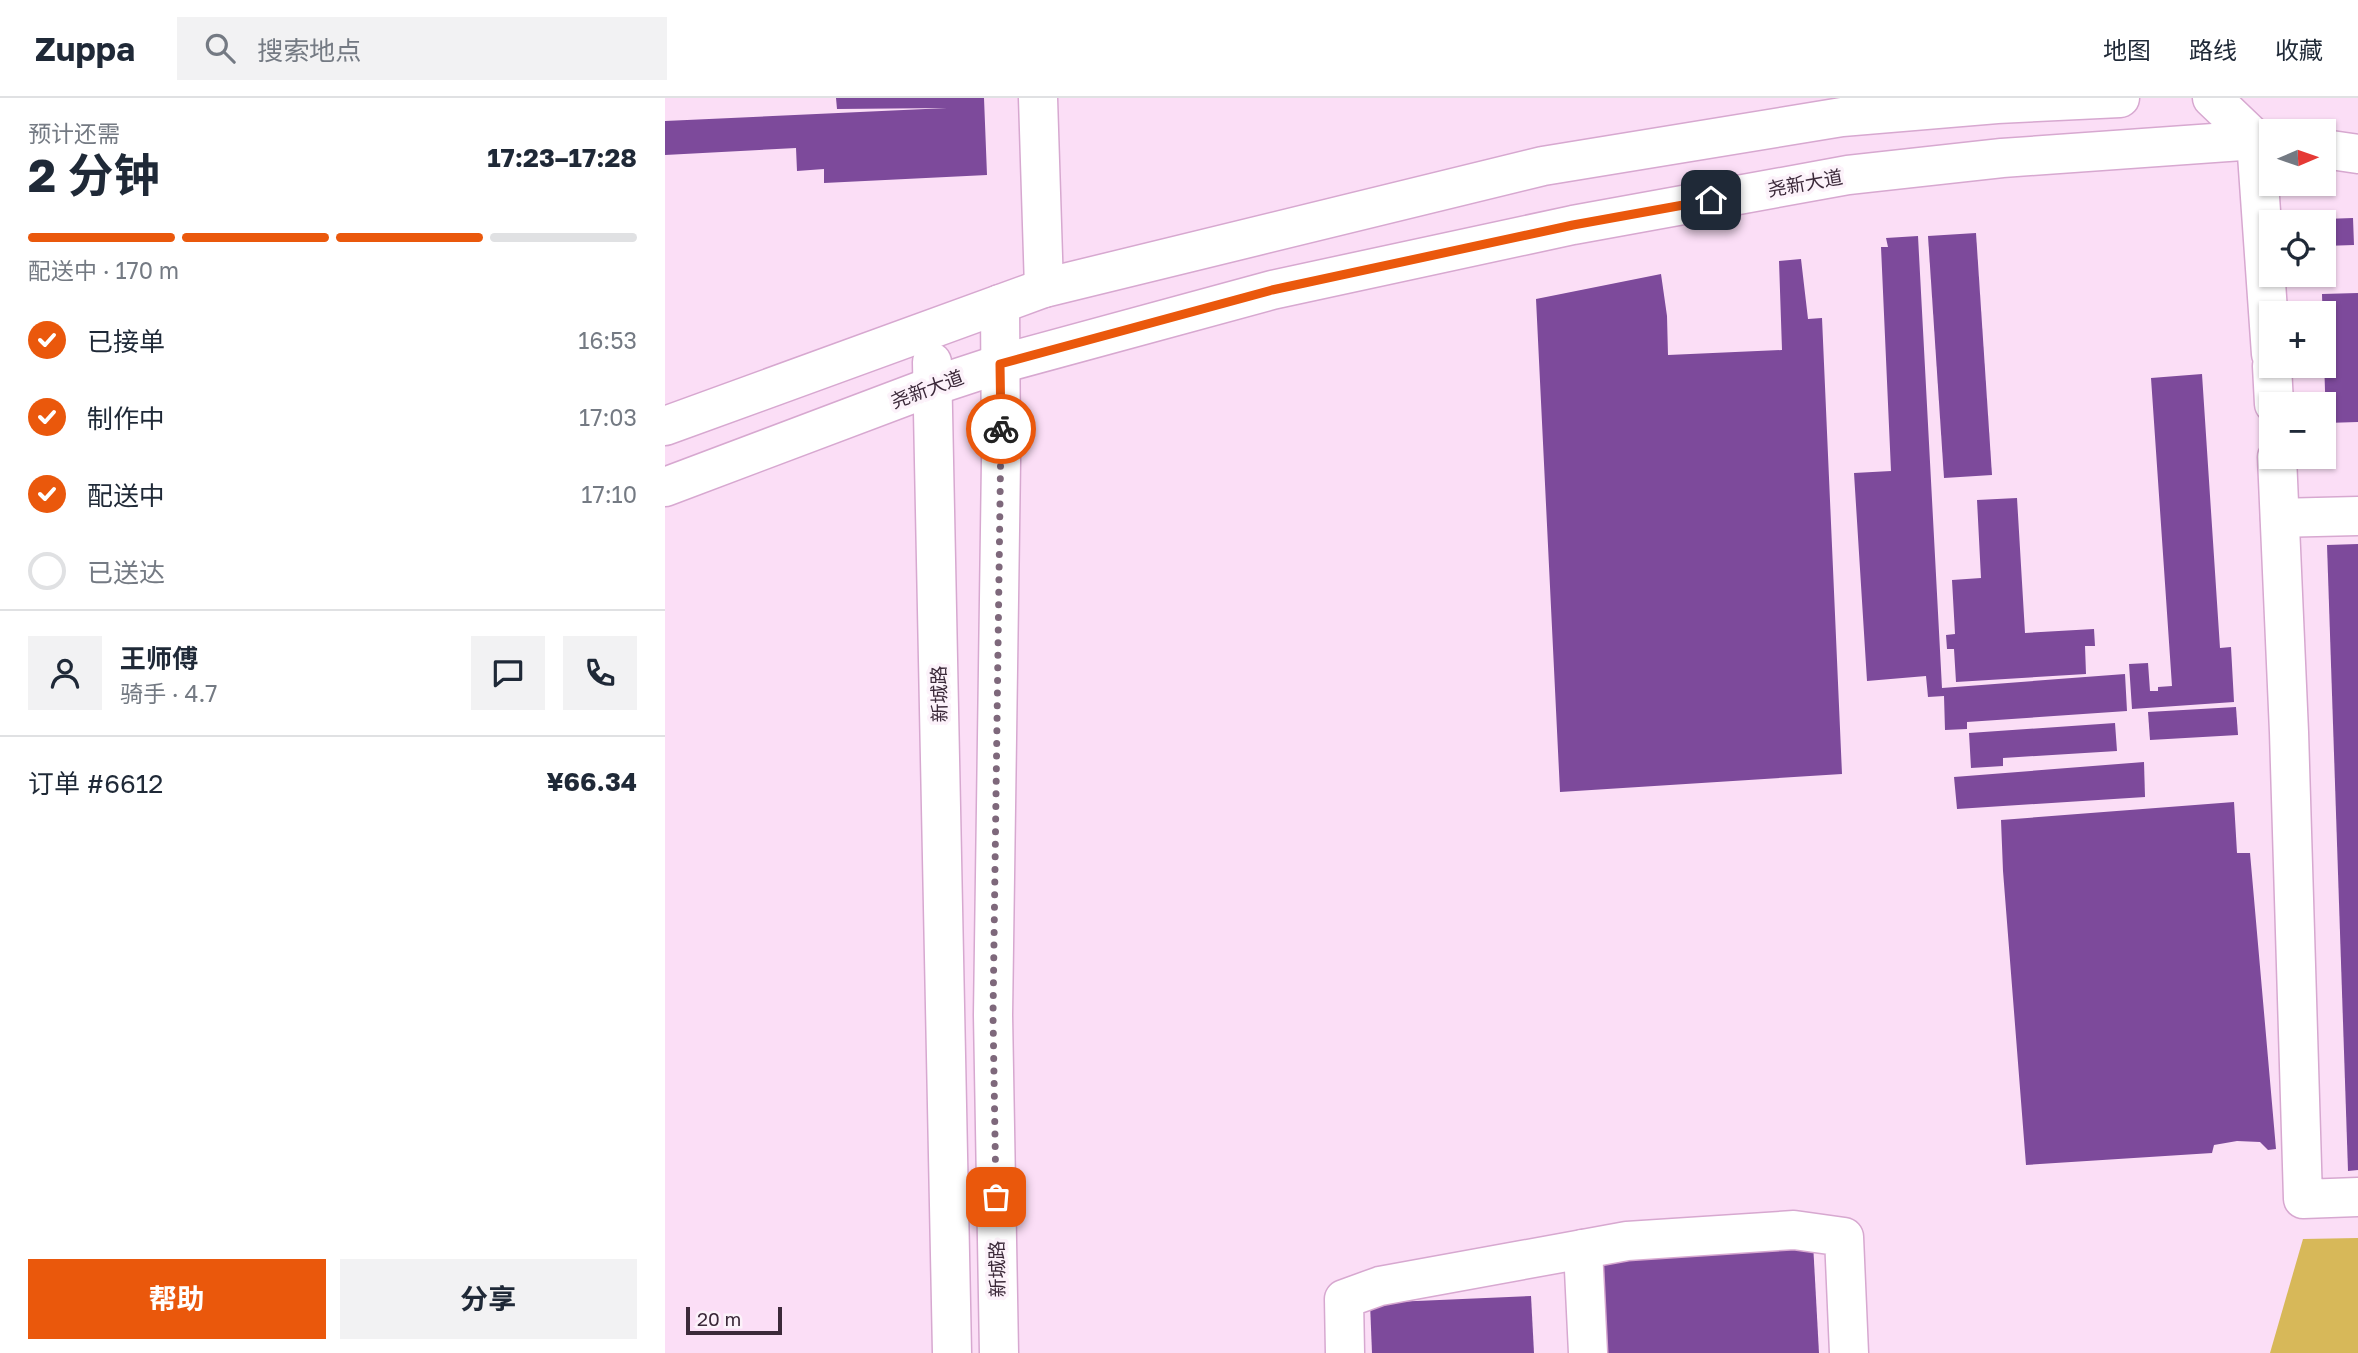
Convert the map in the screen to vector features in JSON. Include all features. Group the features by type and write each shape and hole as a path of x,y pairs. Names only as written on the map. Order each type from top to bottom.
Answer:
{"main road":[{"path":"1038,98 1044,288"},
{"path":"665,426 1044,288 1543,166 1842,117 1997,104 2120,98"},
{"path":"2212,98 2259,137"},
{"name":"尧新大道","path":"665,486 933,386 1000,364 1272,290 1573,225 1835,177 2002,158 2259,141"},
{"path":"2336,151 2358,154"},
{"path":"2266,196 2269,301"},
{"name":"新城路","path":"999,1353 993,1015 1001,461 1000,304"},
{"name":"新城路","path":"930,328 952,1353"},
{"path":"2278,469 2303,1199 2358,1197"},
{"path":"2280,518 2358,516"},
{"path":"1345,1353 1343,1299 1380,1286 1627,1241 1794,1230 1844,1237 1849,1353"},
{"path":"1583,1249 1588,1353"}],"shaded area":[{"path":"2358,1238 2358,1353 2270,1353 2303,1239"}],"building":[{"path":"836,98 984,98 987,175 824,183 824,169 797,171 796,148 665,155 665,121 947,108 837,109"},
{"path":"2353,218 2354,245 2336,246 2336,219"},
{"path":"1976,233 1992,475 1944,478 1928,236"},
{"path":"1918,236 1942,688 2125,674 2127,711 1967,722 1967,729 1945,730 1944,696 1928,697 1926,676 1867,681 1854,473 1891,471 1881,247 1888,247 1886,238"},
{"path":"1801,259 1808,319 1822,318 1842,774 1560,792 1536,299 1661,274 1667,316 1668,355 1782,350 1779,261"},
{"path":"2358,293 2358,422 2336,423 2336,392 2325,392 2325,378 2336,378 2336,301 2322,301 2322,294"},
{"path":"2202,374 2220,648 2231,647 2234,702 2132,709 2129,664 2148,663 2150,691 2158,691 2158,687 2172,686 2151,378"},
{"path":"2017,498 2025,633 2094,629 2095,646 2085,646 2086,674 1956,682 1954,649 1947,649 1946,635 1955,634 1952,580 1981,578 1977,500"},
{"path":"2358,544 2358,1170 2348,1171 2327,545"},
{"path":"2236,707 2238,735 2150,740 2148,712"},
{"path":"2115,723 2117,751 2003,758 2003,766 1971,768 1969,733"},
{"path":"2144,762 2145,797 1957,809 1954,777"},
{"path":"2234,802 2237,853 2250,853 2276,1149 2268,1150 2260,1142 2237,1141 2214,1145 2212,1153 2026,1165 2001,820"},
{"path":"1813,1243 1819,1353 1607,1353 1601,1255"},
{"path":"1531,1296 1534,1353 1372,1353 1370,1303"}],"way so far":[{"path":"996,1197 993,1015 1001,429"}],"route":[{"path":"1001,429 1000,364 1272,290 1573,225 1711,200"}]}
